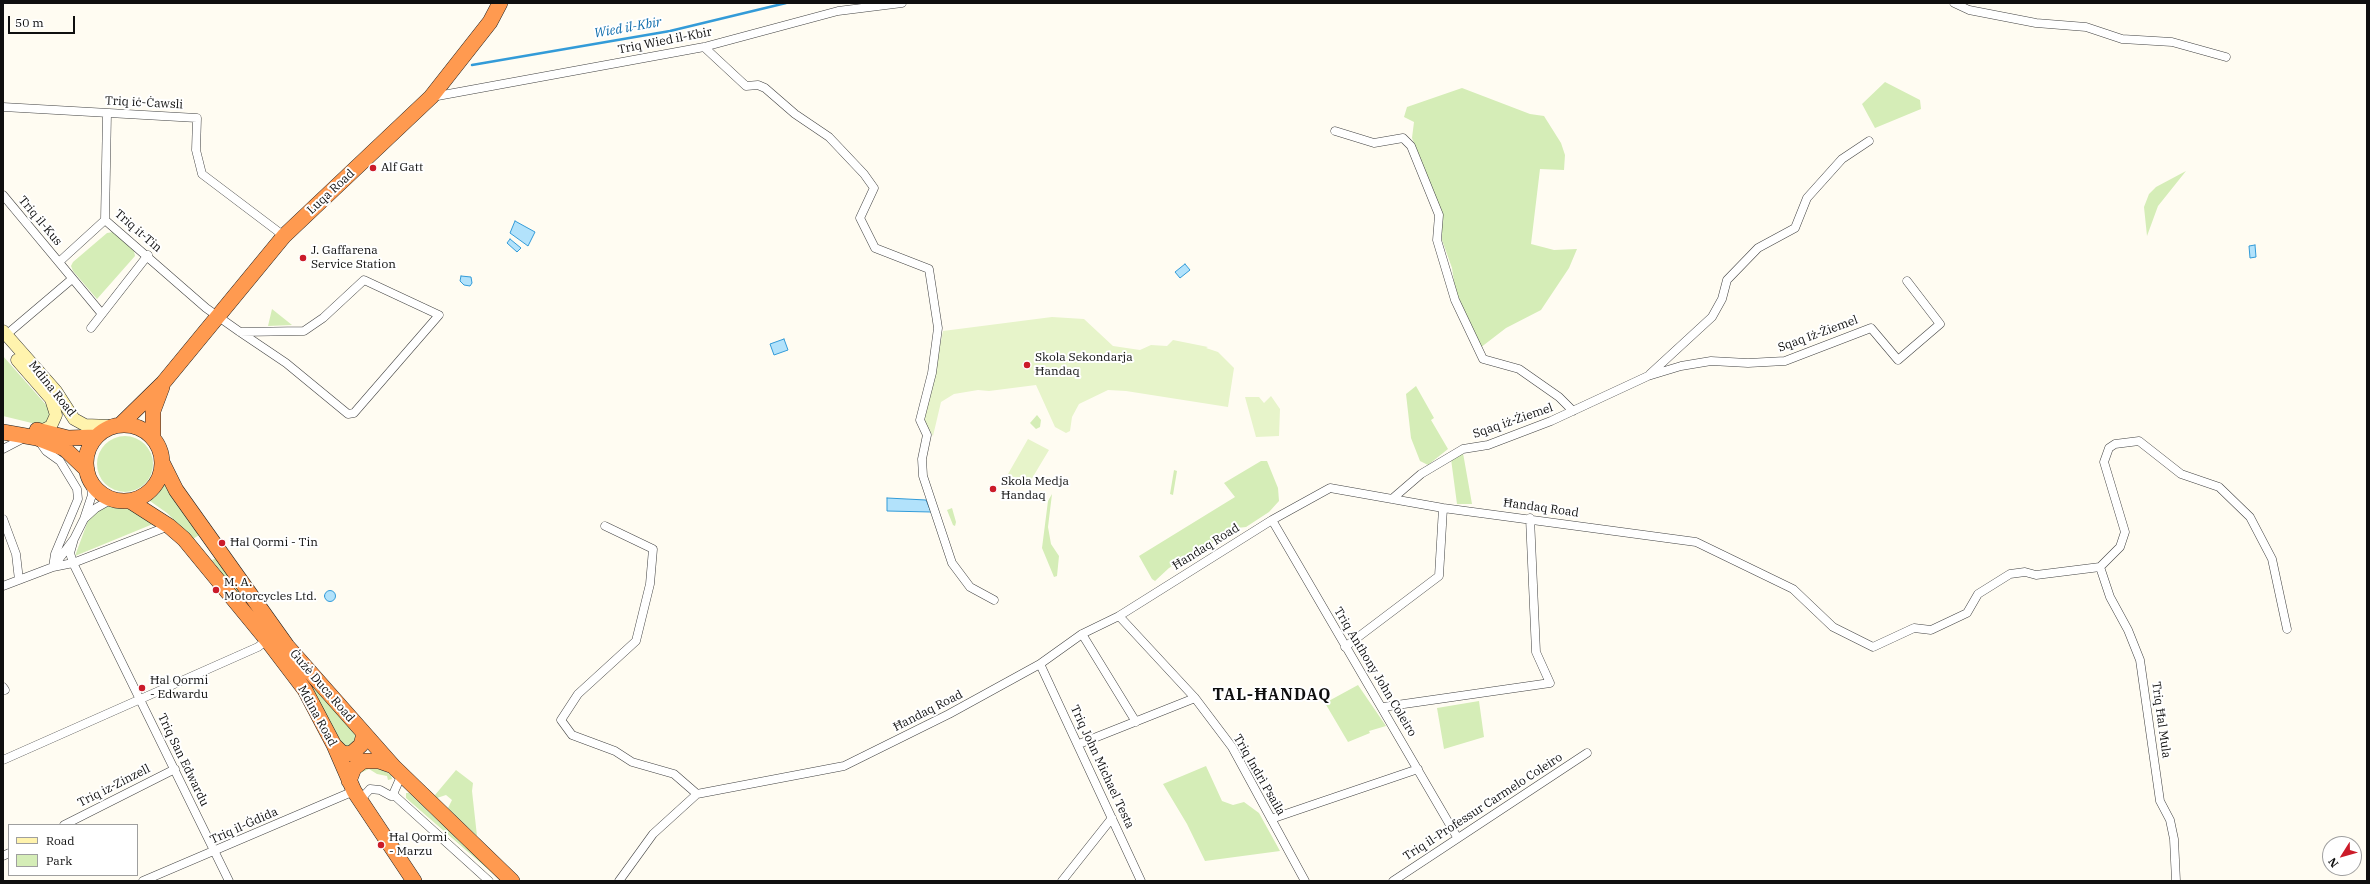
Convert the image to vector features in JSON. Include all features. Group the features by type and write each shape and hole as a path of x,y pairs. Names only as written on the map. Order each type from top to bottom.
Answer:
{"highway":[{"name":"Luqa Road","path":"116,426 163,383 216,316 284,236 431,97 490,22 500,3"},
{"name":"Luqa Road","path":"154,437 153,411 163,383"},
{"path":"3,423 35,435 65,449 88,475 95,488 112,499 130,501 143,497 153,489 160,477 163,464 160,450 154,437 144,429 132,425 116,426 95,437 68,438 35,435 3,432"},
{"path":"88,475 86,457 95,437"},
{"name":"Ġużè Duca Road","path":"163,464 176,490 287,646 364,734 398,770 512,881"},
{"name":"Mdina Road","path":"130,501 169,526 202,559 305,690 334,745 354,790 414,881"},
{"path":"334,745 341,752 346,754 352,753 361,745 364,734"},
{"path":"354,790 354,768 363,761 379,761 398,770"}],"main road":[{"name":"Mdina Road","path":"4,337 56,391 74,419 85,425 116,426"},
{"name":"Mdina Road","path":"4,337 50,399 56,415 55,422 51,426 35,435"}],"street":[{"name":"Triq Wied il-Kbir","path":"431,97 704,47 838,11 902,3"},
{"path":"1954,3 1969,10 2036,23 2086,27 2122,39 2172,42 2226,57"},
{"path":"704,47 746,86 758,85 765,88 795,114 829,137 864,174 874,188 860,218 875,248 929,269 938,328 932,372 920,420 928,435 922,459 923,476 952,563 970,587 994,600"},
{"name":"Triq iċ-Ċawsli","path":"3,107 197,118 196,150 202,174 284,236"},
{"name":"Triq it-Tin","path":"107,113 105,220 148,255 216,316 286,363 348,414 354,413 439,315 364,280 323,318 304,331 240,332"},
{"path":"1335,131 1374,143 1403,138 1411,146 1439,215 1437,240 1455,300 1483,359 1518,369 1559,397 1573,411"},
{"path":"1648,376 1712,317 1722,299 1727,280 1758,248 1795,228 1807,198 1842,159 1869,141"},
{"name":"Triq il-Kus","path":"3,195 102,314"},
{"path":"59,262 105,220"},
{"path":"91,328 148,255"},
{"path":"4,337 72,279"},
{"name":"Sqaq Iż-Żiemel","path":"1648,376 1711,361 1748,363 1785,361 1871,328 1898,360 1940,324 1907,281"},
{"name":"Sqaq iż-Żiemel","path":"1392,499 1421,474 1463,450 1488,445 1573,411 1648,376"},
{"path":"3,449 35,435 46,451 60,462 77,489 78,499 55,554 54,567"},
{"path":"2100,567 2120,547 2125,532 2104,462 2109,448 2115,444 2139,441 2181,474 2219,487 2250,516 2272,559 2287,629"},
{"path":"73,563 70,553 74,540 84,519 92,494 88,475"},
{"name":"Ħandaq Road","path":"697,794 844,766 949,714 1040,664 1082,634 1118,616 1272,520 1330,488 1443,508 1530,518 1696,542 1793,589 1833,627 1873,647 1914,628 1931,630 1967,613 1978,594 2010,574 2025,572 2036,575 2100,567"},
{"path":"84,519 96,508 112,499"},
{"path":"1345,647 1439,576 1443,508"},
{"path":"1383,707 1550,683 1536,652 1530,518"},
{"path":"3,520 16,554 19,580"},
{"name":"Triq Anthony John Coleiro","path":"1272,520 1345,647 1383,707 1457,837"},
{"path":"3,586 54,567 73,563 169,526"},
{"path":"605,526 653,549 650,584 636,641 578,694 561,720 572,735 615,751 632,762 674,774 697,794 654,834 619,881"},
{"path":"54,567 74,540"},
{"name":"Triq San Edwardu","path":"73,563 229,881"},
{"name":"Triq Ħal Mula","path":"2100,567 2110,597 2128,630 2140,660 2160,800 2170,820 2174,839 2176,881"},
{"name":"Triq Indrì Psaila","path":"1118,616 1195,698 1232,747 1305,881"},
{"path":"1082,634 1136,722"},
{"path":"3,760 258,647 267,640"},
{"name":"Triq John Michael Testa","path":"1040,664 1079,744 1141,881"},
{"path":"1079,744 1195,698"},
{"name":"Triq il-Professur Carmelo Coleiro","path":"1393,881 1457,837 1586,753"},
{"name":"Triq iz-Zinzell","path":"66,824 174,769"},
{"path":"1271,819 1418,769"},
{"path":"398,770 394,792 396,796 489,881"},
{"name":"Triq il-Ġdida","path":"143,881 214,852 354,790 380,790 391,796 396,796"},
{"path":"1062,881 1112,818"}],"green space":[{"path":"1885,82 1920,100 1921,109 1875,128 1862,104"},
{"path":"1462,88 1530,114 1544,116 1561,143 1565,155 1564,170 1540,169 1531,244 1554,250 1577,249 1569,268 1541,310 1506,328 1480,348 1455,289 1452,268 1442,240 1442,215 1412,138 1414,122 1404,117 1407,107"},
{"path":"2186,171 2158,206 2147,236 2144,207 2149,194 2156,187"},
{"path":"113,232 134,251 135,256 97,299 73,271 71,266 73,262 107,233"},
{"path":"272,309 292,325 268,326"},
{"name":"Skola Sekondarja Ħandaq","path":"1052,317 1084,319 1113,346 1140,350 1151,345 1167,346 1173,340 1208,347 1206,348 1218,352 1234,368 1228,407 1126,391 1108,390 1079,404 1072,417 1070,431 1066,433 1055,427 1036,385 989,391 978,390 954,394 941,402 933,436 922,418 929,397 943,331"},
{"path":"3,356 48,407 51,417 47,423 40,425 3,416"},
{"path":"1416,386 1434,418 1431,420 1448,449 1428,465 1420,461 1411,438 1406,394"},
{"path":"1271,396 1280,409 1279,436 1256,437 1245,397 1259,397 1264,403"},
{"path":"1037,415 1041,420 1040,427 1036,429 1030,423"},
{"path":"119,436 131,436 141,440 149,448 153,458 153,470 149,480 141,488 131,492 119,492 109,488 101,480 97,470 97,458 101,448 109,440"},
{"path":"1028,439 1049,450 1028,485 1008,474"},
{"path":"1463,453 1472,504 1457,504 1451,459"},
{"path":"1261,461 1267,461 1278,488 1279,501 1269,512 1246,527 1237,528 1169,568 1155,581 1152,579 1139,556 1235,497 1224,483"},
{"path":"1174,470 1177,471 1173,495 1170,494"},
{"path":"164,484 199,535 193,539 167,513 150,501 159,493"},
{"path":"1052,494 1048,527 1051,544 1059,556 1057,576 1054,577 1042,548 1048,501"},
{"path":"109,506 128,508 153,524 75,556 89,518 98,510"},
{"path":"952,508 956,522 955,526 953,525 947,510"},
{"path":"216,558 355,734 357,738 350,747 341,745 256,617 212,560"},
{"path":"1358,685 1386,726 1369,731 1370,733 1348,742 1325,703"},
{"path":"1479,701 1484,737 1444,749 1437,708"},
{"path":"377,766 391,775 392,779 388,780 387,776 377,774 369,769 354,776 358,768"},
{"path":"1206,766 1222,801 1233,805 1244,802 1259,813 1280,851 1205,861 1187,824 1163,784"},
{"path":"456,770 473,783 472,791 477,836 448,808 452,800 446,795 437,798 435,795"},
{"path":"406,793 409,793 498,878 406,798"}],"water":[{"path":"515,221 535,232 528,246 510,233"},
{"path":"510,239 521,248 517,252 507,243"},
{"path":"2255,245 2256,257 2250,258 2249,246"},
{"path":"1185,264 1190,270 1180,278 1175,272"},
{"path":"461,276 471,277 472,283 470,286 464,285 460,281"},
{"path":"784,339 788,350 774,355 770,344"},
{"path":"887,498 926,500 931,512 887,511"},
{"path":"330,590 334,592 336,596 334,600 330,602 326,600 324,596 326,592"}],"waterway":[{"name":"Wied il-Kbir","path":"472,65 670,31 786,3"}],"place":[{"name":"Alf Gatt","path":"373,168"},
{"name":"J. Gaffarena Service Station","path":"303,258"},
{"name":"Skola Sekondarja Ħandaq","path":"1027,365"},
{"name":"Skola Medja Ħandaq","path":"993,489"},
{"name":"Ħal Qormi - Tin","path":"222,543"},
{"name":"M. A. Motorcycles Ltd.","path":"216,590"},
{"name":"Ħal Qormi - Edwardu","path":"142,688"},
{"name":"Ħal Qormi - Marzu","path":"381,845"}],"district":[{"name":"TAL-ĦANDAQ","path":"1272,695"}]}
